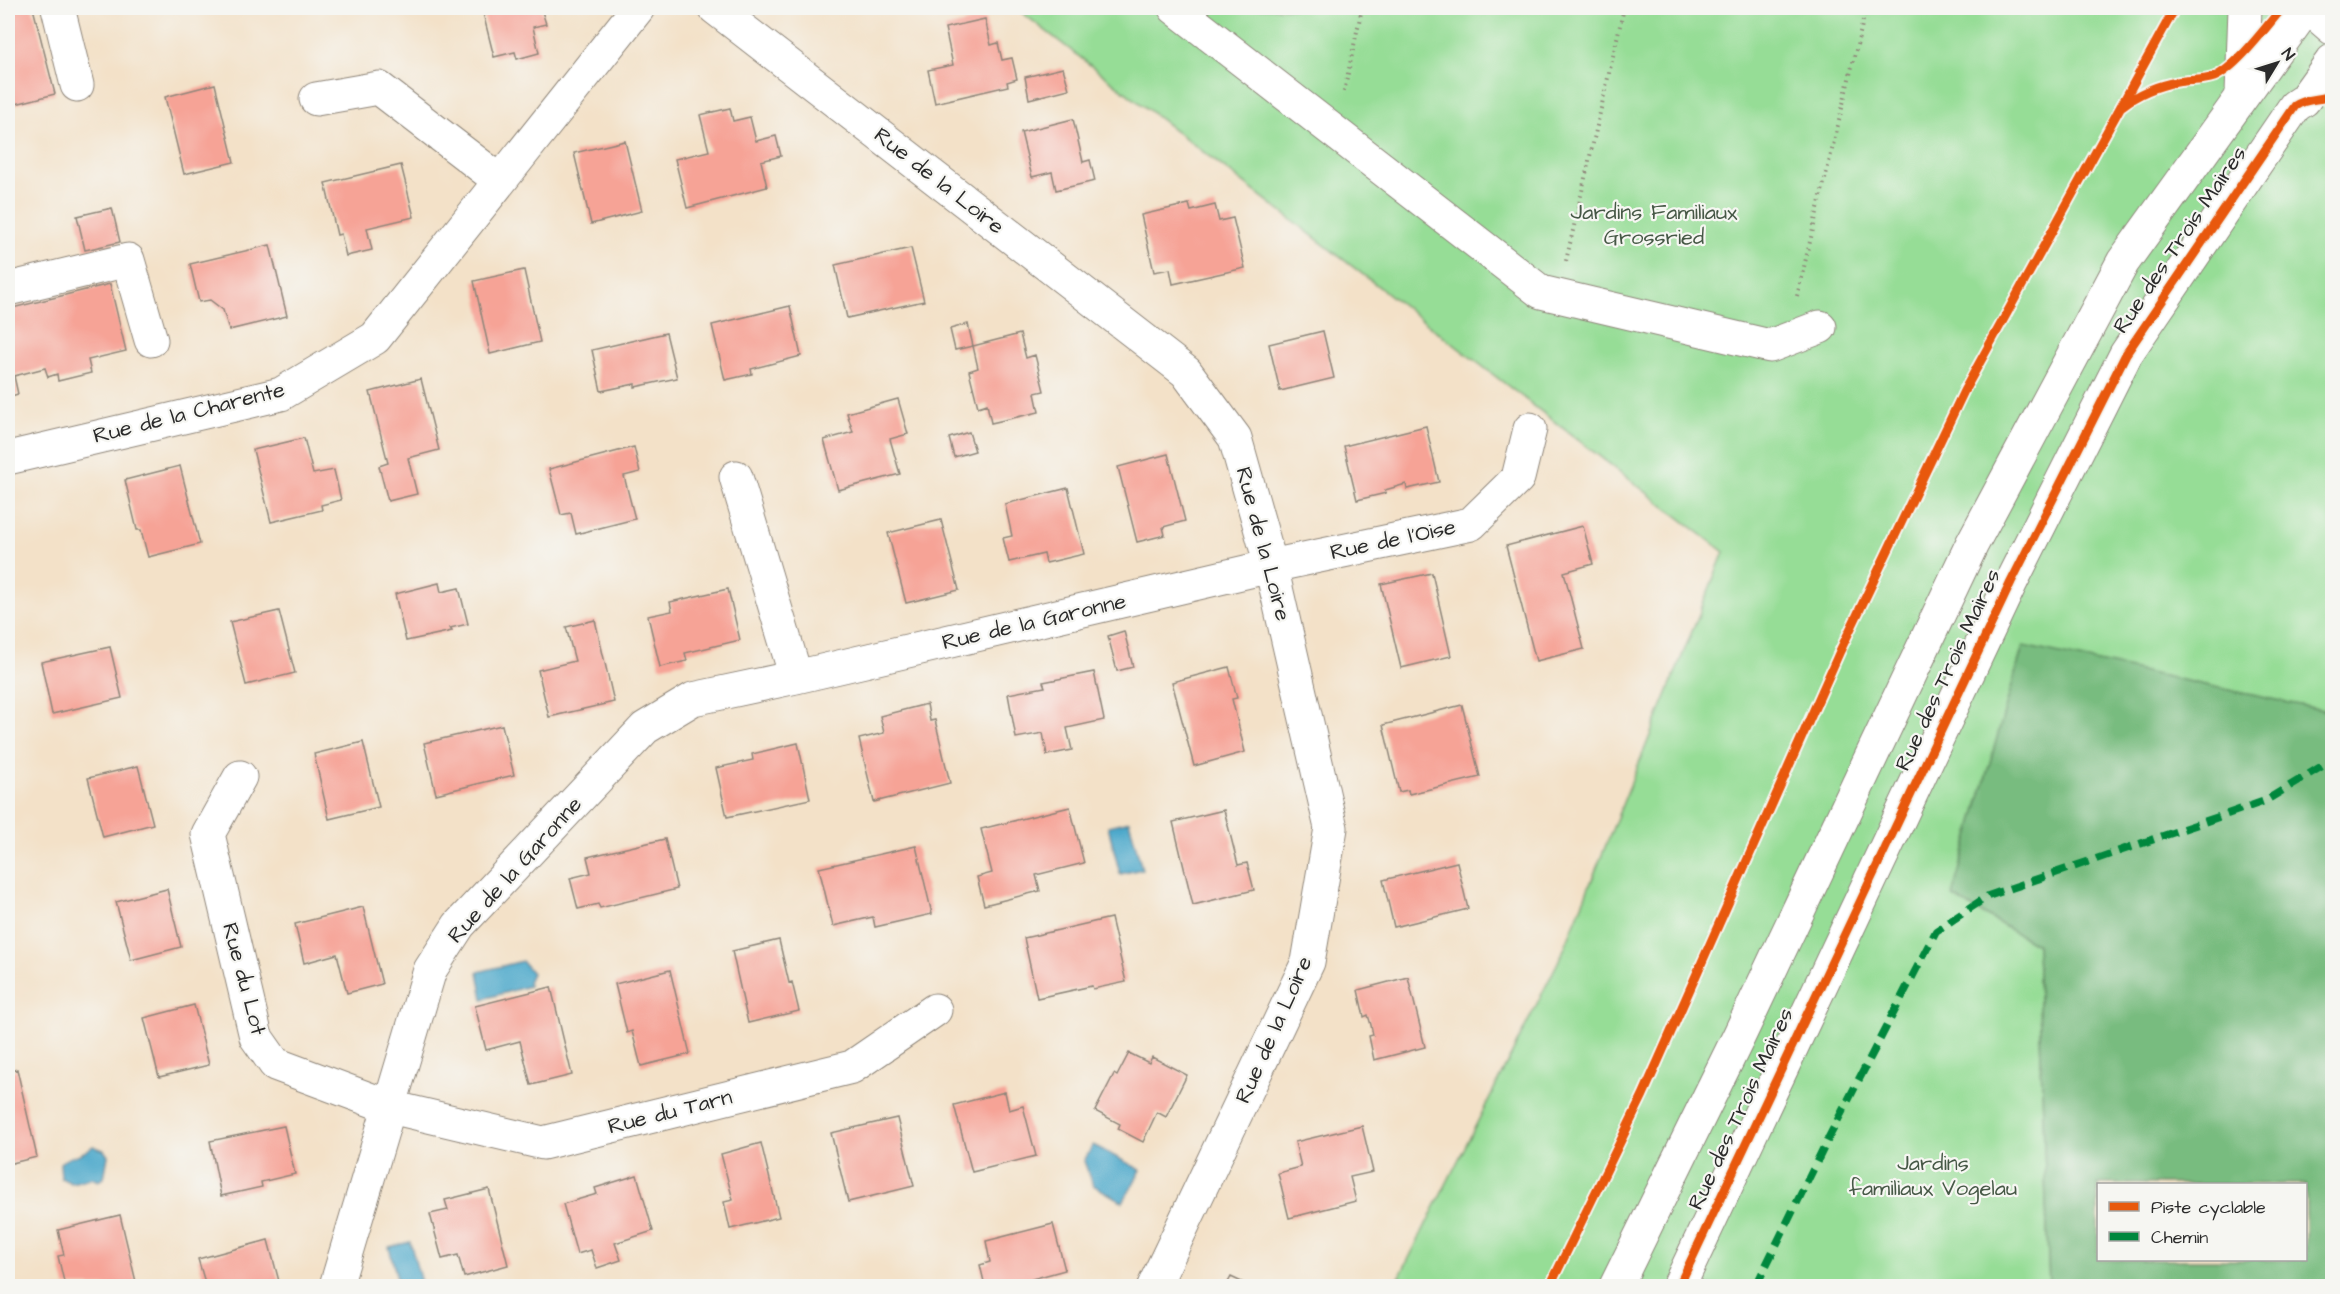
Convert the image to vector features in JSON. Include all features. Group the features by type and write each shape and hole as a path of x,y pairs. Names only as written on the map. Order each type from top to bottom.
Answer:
{"street":[{"path":"58,8 77,85"},
{"name":"Rue de la Charente","path":"8,458 281,394 375,338 638,8"},
{"name":"Rue de la Loire","path":"715,8 1186,372 1234,438 1271,566 1331,828 1308,962 1154,1287"},
{"path":"1175,8 1541,292 1770,346 1820,327"},
{"path":"2242,93 2245,8"},
{"path":"2307,8 2332,28"},
{"name":"Rue des Trois Maires","path":"1616,1287 1972,544 2123,262 2242,93 2307,8"},
{"name":"Rue des Trois Maires","path":"1679,1287 2011,582 2127,354 2295,106 2304,100 2332,61"},
{"path":"316,99 379,88 499,180"},
{"path":"8,289 128,260 151,340"},
{"name":"Rue de l'Oise","path":"1271,566 1471,524 1518,478 1530,429"},
{"path":"736,477 796,677"},
{"name":"Rue de la Garonne","path":"336,1287 430,970 459,925 645,728 693,699 1271,566"},
{"name":"Rue du Lot","path":"240,777 208,834 256,1036 275,1064 390,1107"},
{"name":"Rue du Tarn","path":"390,1107 543,1143 852,1067 935,1010"}],"path":[{"path":"1325,124 1346,88 1362,8"},
{"path":"1558,296 1624,8"},
{"path":"1786,340 1866,8"}],"green space":[{"path":"1016,8 2332,8 2332,712 2023,647 1953,897 2037,945 2049,1286 1395,1286 1562,954 1724,552"},
{"path":"2023,646 2332,712 2332,1286 2049,1286 2037,945 1952,896"}],"water":[{"path":"1129,821 1142,869 1120,874 1108,826"},
{"path":"522,961 532,973 528,982 529,986 483,999 478,972"},
{"path":"1093,1145 1141,1170 1123,1202 1093,1185 1084,1161"},
{"path":"93,1146 104,1150 108,1156 104,1178 98,1181 92,1178 71,1183 61,1178 60,1163"},
{"path":"410,1242 422,1286 399,1286 389,1247"}],"building":[{"path":"8,8 33,8 55,94 8,106"},
{"path":"475,8 541,8 546,24 533,27 539,53 517,59 515,52 494,57 482,9 476,10"},
{"path":"985,19 991,45 998,43 1002,60 1012,58 1017,79 1007,82 1008,86 935,103 928,70 953,65 945,28"},
{"path":"1063,68 1069,89 1029,99 1025,77"},
{"path":"215,84 234,162 184,174 165,97"},
{"path":"730,108 733,121 750,117 756,141 776,136 781,156 761,161 767,187 687,208 675,159 709,151 700,115"},
{"path":"1073,119 1083,162 1090,160 1095,181 1056,190 1052,172 1032,177 1021,132"},
{"path":"625,141 642,211 591,224 574,153"},
{"path":"401,165 414,217 367,228 372,250 346,256 341,234 337,235 325,183"},
{"path":"1189,204 1191,211 1215,205 1219,221 1233,218 1245,268 1173,284 1170,269 1154,272 1141,215"},
{"path":"112,208 120,242 85,250 77,216"},
{"path":"270,245 287,316 229,330 223,310 210,300 199,302 190,264"},
{"path":"911,248 924,301 847,318 835,265"},
{"path":"524,270 540,342 490,354 474,281"},
{"path":"110,284 126,351 88,360 91,373 58,381 57,374 48,377 45,368 14,376 18,394 8,397 8,309"},
{"path":"790,306 801,356 751,369 752,374 725,380 712,325"},
{"path":"968,324 973,346 955,350 950,329"},
{"path":"1323,331 1334,378 1280,391 1269,344"},
{"path":"666,333 677,378 601,391 592,350"},
{"path":"1020,334 1026,358 1035,355 1044,391 1035,393 1039,412 991,423 987,404 978,407 969,371 978,368 973,346"},
{"path":"421,379 439,450 408,458 417,494 388,501 379,466 388,463 370,392"},
{"path":"898,399 908,434 890,439 900,474 838,490 824,440 853,432 847,413"},
{"path":"1426,426 1439,482 1407,489 1406,484 1385,490 1386,493 1357,500 1344,446"},
{"path":"969,432 975,451 954,457 949,438"},
{"path":"304,438 313,474 334,470 341,500 321,505 322,510 271,522 253,450"},
{"path":"634,447 640,472 624,476 635,519 576,534 571,513 561,515 549,469"},
{"path":"1168,454 1185,521 1163,527 1165,535 1137,542 1118,467"},
{"path":"180,466 200,544 148,557 141,530 137,530 125,480"},
{"path":"1068,488 1084,554 1046,563 1044,554 1009,562 1003,538 1012,536 1005,504"},
{"path":"941,520 959,590 906,603 888,533"},
{"path":"1583,526 1593,564 1564,572 1584,649 1536,661 1506,546"},
{"path":"1432,573 1451,656 1401,668 1381,584"},
{"path":"439,583 441,592 459,588 468,624 450,628 452,631 406,641 395,594"},
{"path":"728,589 740,640 685,653 687,661 660,667 648,616 672,611 670,602"},
{"path":"279,611 295,673 246,685 230,622"},
{"path":"595,620 614,702 549,717 538,670 575,661 566,627"},
{"path":"1124,631 1133,667 1117,671 1108,636"},
{"path":"110,647 122,698 52,714 41,662"},
{"path":"1229,667 1237,698 1232,699 1245,752 1194,766 1172,682"},
{"path":"1094,672 1104,720 1067,728 1072,750 1047,755 1043,733 1016,738 1008,694 1045,687 1043,682"},
{"path":"927,704 930,721 935,720 950,783 874,802 859,739 884,733 880,716"},
{"path":"1462,705 1480,777 1409,794 1408,790 1399,792 1383,725"},
{"path":"502,725 514,775 436,794 424,743"},
{"path":"363,742 379,807 329,819 314,754"},
{"path":"798,743 810,799 727,817 716,768 753,760 752,754"},
{"path":"138,766 153,824 103,837 88,778"},
{"path":"1070,807 1084,863 1036,875 1040,891 984,905 977,877 992,873 981,829"},
{"path":"1224,810 1238,865 1247,863 1254,890 1193,905 1173,822"},
{"path":"665,839 677,889 600,908 598,904 578,909 570,878 591,873 587,857"},
{"path":"916,846 932,914 875,927 873,917 833,926 819,868"},
{"path":"1457,862 1468,909 1394,927 1383,880"},
{"path":"167,889 181,947 131,960 116,902"},
{"path":"363,907 382,984 347,993 337,954 304,963 295,924"},
{"path":"1111,918 1126,982 1093,989 1092,986 1037,998 1024,938"},
{"path":"779,940 789,983 792,982 799,1011 748,1023 732,951"},
{"path":"670,970 690,1054 641,1066 632,1031 627,1033 615,984"},
{"path":"1408,977 1425,1047 1374,1060 1369,1036 1373,1035 1371,1025 1368,1015 1364,1017 1358,990"},
{"path":"551,987 572,1075 531,1085 520,1041 486,1050 475,1006"},
{"path":"8,992 13,1011 8,1013"},
{"path":"194,1005 209,1065 159,1077 144,1018"},
{"path":"1129,1053 1149,1063 1152,1057 1187,1075 1166,1117 1157,1112 1143,1142 1118,1129 1120,1124 1095,1111 1114,1074 1117,1076"},
{"path":"17,1069 37,1157 8,1164 8,1072"},
{"path":"1005,1092 1009,1110 1023,1106 1036,1156 972,1172 954,1105"},
{"path":"897,1118 914,1186 848,1202 831,1133"},
{"path":"284,1126 295,1174 261,1182 262,1187 221,1196 210,1141"},
{"path":"1362,1126 1373,1172 1350,1177 1356,1201 1289,1218 1278,1173 1301,1167 1295,1142"},
{"path":"761,1143 779,1217 730,1229 724,1202 733,1200 721,1154"},
{"path":"637,1175 653,1231 615,1243 621,1260 597,1268 591,1250 577,1254 563,1204 597,1194 595,1188"},
{"path":"489,1189 508,1265 464,1277 458,1255 442,1259 430,1214 448,1210 445,1200"},
{"path":"120,1215 137,1286 65,1286 58,1256 64,1255 58,1230"},
{"path":"1053,1224 1065,1270 1032,1279 1034,1286 985,1286 980,1265 990,1262 986,1241"},
{"path":"268,1240 280,1285 206,1286 198,1259"},
{"path":"1231,1277 1250,1286 1226,1286"}],"marked path":[{"path":"1756,1286 1829,1137 1936,931 1988,896 2265,801 2332,760"}],"cycle path":[{"path":"1550,1286 1643,1095 1840,651 1964,391 2175,8"},
{"path":"2122,106 2155,88 2170,83 2210,78 2223,72 2251,46 2282,8"},
{"path":"1679,1286 2011,582 2126,354 2295,106 2332,94"}],"park label":[{"name":"Jardins Familiaux Grossried","path":"1654,224"},
{"name":"Jardins familiaux Vogelau","path":"1933,1176"}]}
